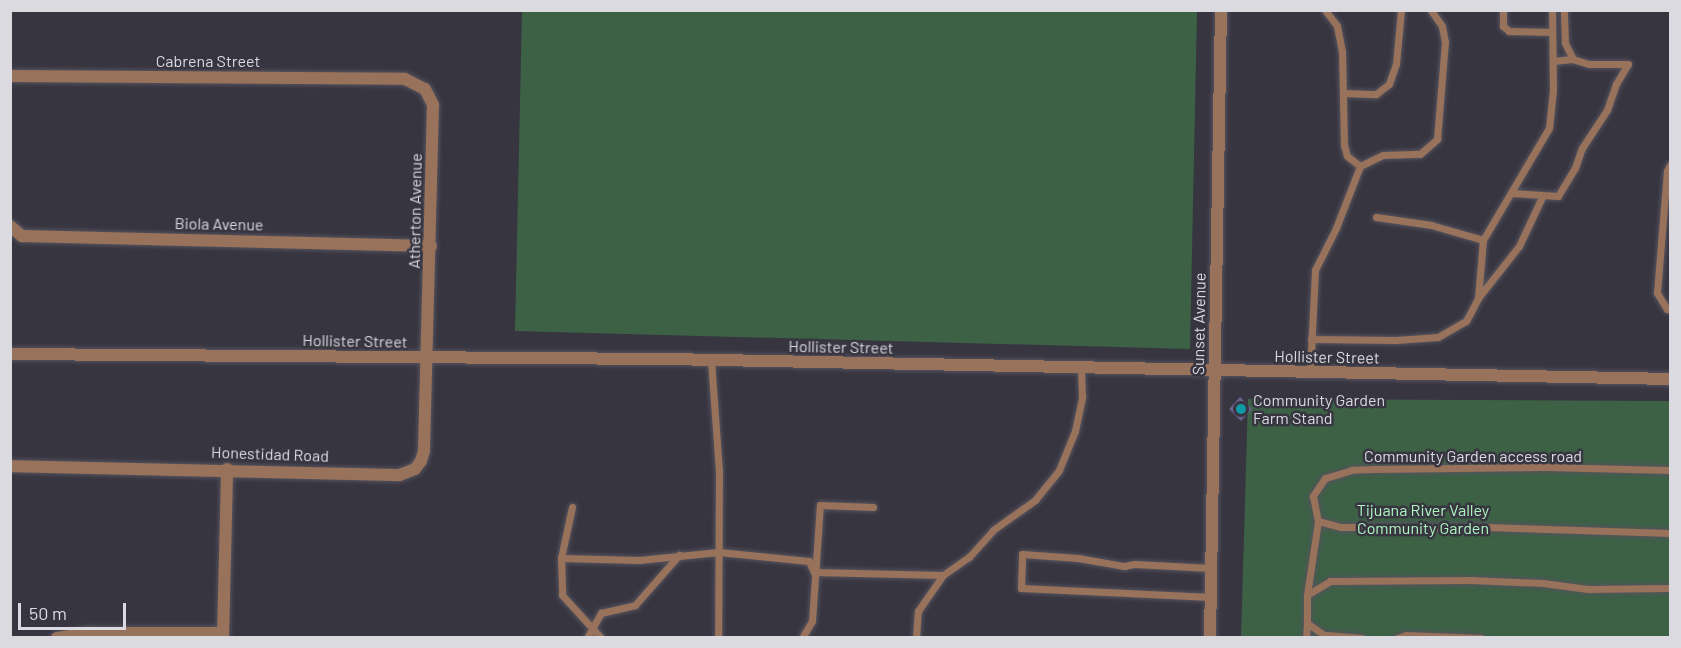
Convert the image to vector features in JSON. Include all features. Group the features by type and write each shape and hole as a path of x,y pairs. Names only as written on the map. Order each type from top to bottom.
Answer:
{"street":[{"name":"Sunset Avenue","path":"1210,638 1221,10"},
{"name":"Cabrena Street","path":"10,76 405,79"},
{"name":"Atherton Avenue","path":"405,79 425,89 433,105 427,358"},
{"name":"Biola Avenue","path":"10,226 22,236 431,246"},
{"name":"Hollister Street","path":"10,354 711,360 1671,379"},
{"name":"Honestidad Road","path":"10,466 227,469 399,475 415,469 424,451 427,358"},
{"path":"57,638 90,633 223,635 227,469"}],"lane":[{"path":"1325,10 1337,26 1342,51 1344,145 1347,156 1360,166"},
{"path":"1343,93 1376,94 1389,84 1396,64 1398,19 1401,10"},
{"path":"1310,373 1315,270 1336,228 1360,166 1383,155 1420,154 1437,140 1445,42 1442,26 1431,10"},
{"path":"1503,10 1503,26 1509,31 1552,32"},
{"path":"1479,298 1483,240 1549,128 1553,61 1552,10"},
{"path":"1564,10 1565,43 1573,59"},
{"path":"1512,194 1558,196 1575,168 1582,148 1607,110 1616,84 1628,64 1589,64 1573,59 1553,61"},
{"path":"1671,165 1667,171 1657,293 1667,309 1671,309"},
{"path":"1311,339 1396,340 1438,337 1466,321 1479,298 1520,246 1543,195"},
{"path":"1376,217 1431,225 1483,240"},
{"path":"711,360 718,471 718,638"},
{"path":"916,638 918,611 943,575 969,557 993,530 1035,500 1059,470 1075,431 1082,397 1081,368"},
{"name":"Community Garden access road","path":"1306,638 1307,595 1318,521 1313,496 1325,478 1352,470 1544,468 1671,470"},
{"path":"802,638 812,621 820,505 873,507"},
{"path":"572,507 561,558 562,595 601,638"},
{"path":"1318,521 1341,527 1478,527 1671,533"},
{"path":"561,558 639,560 719,552 809,561 814,572"},
{"path":"1211,568 1134,564 1124,566 1078,558 1022,554 1021,588 1211,597"},
{"path":"587,638 601,613 635,605 679,555"},
{"path":"814,572 943,575"},
{"path":"1307,595 1330,581 1471,580 1543,583 1588,589 1671,588"},
{"path":"1307,623 1324,635 1362,638"},
{"path":"1397,638 1406,635 1481,638"}],"green space":[{"path":"522,11 1197,11 1190,349 515,331"},
{"name":"Tijuana River Valley Community Garden","path":"1248,399 1670,401 1670,637 1241,638"}],"building":[{"name":"Community Garden Farm Stand","path":"1240,397 1252,409 1241,421 1229,409"}],"place":[{"name":"Community Garden Farm Stand","path":"1241,409"}]}
